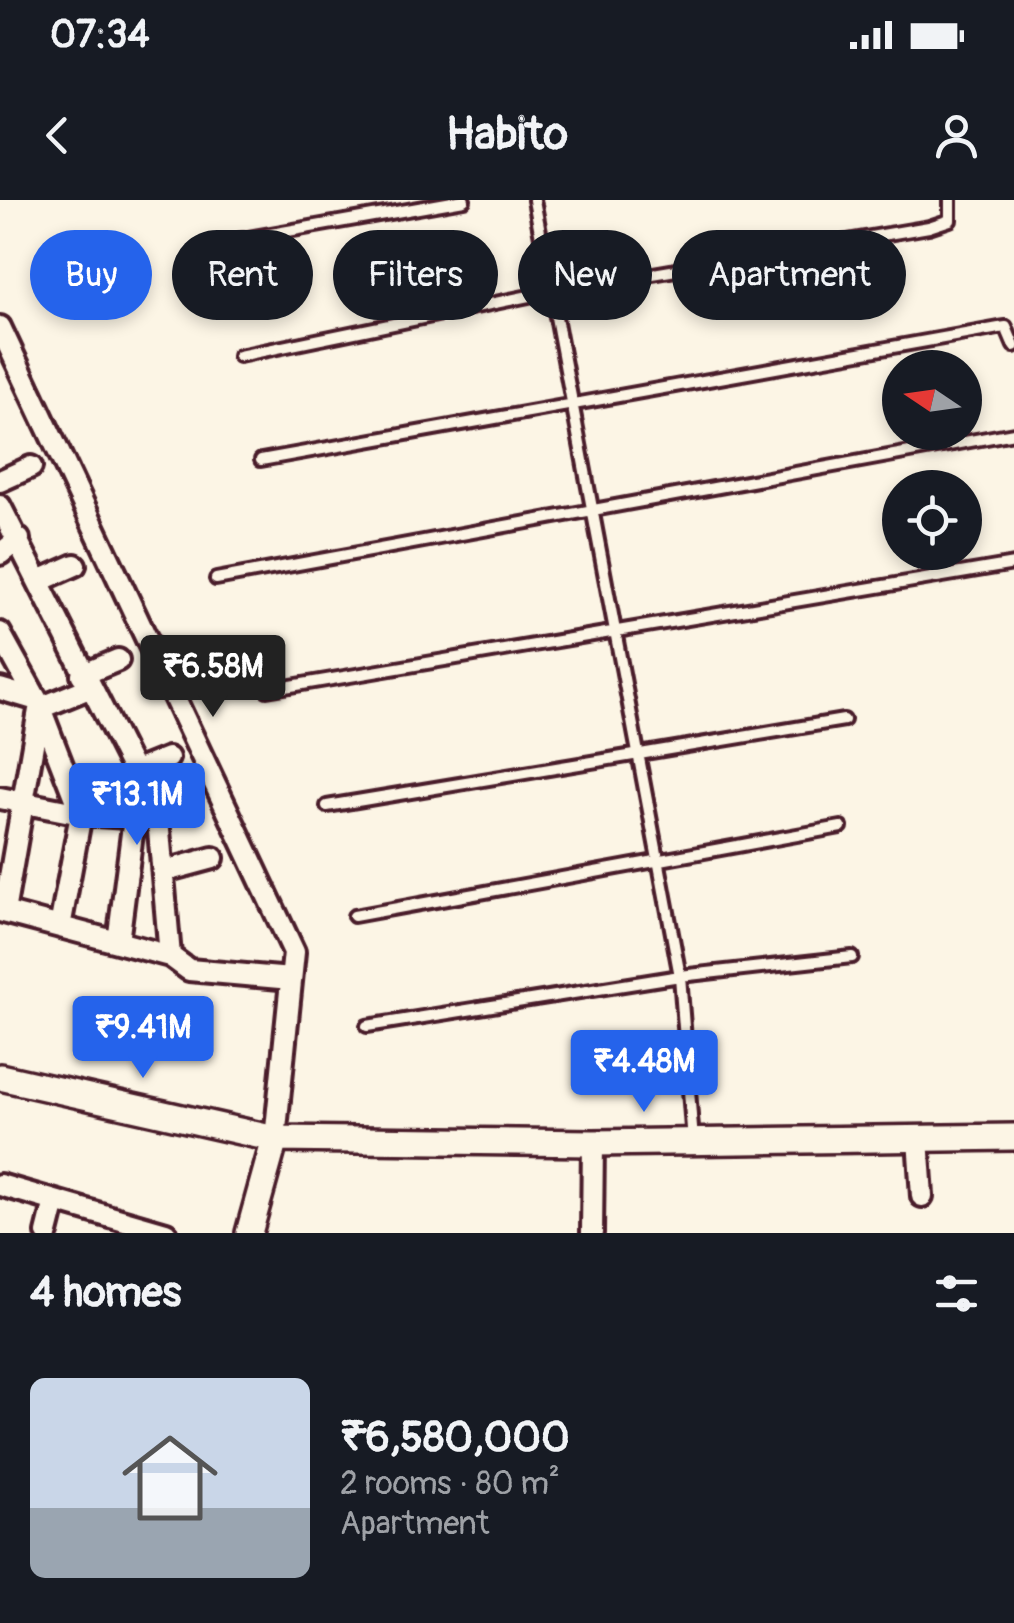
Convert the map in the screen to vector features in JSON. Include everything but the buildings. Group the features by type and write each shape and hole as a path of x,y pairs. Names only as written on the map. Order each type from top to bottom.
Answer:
{"street":[{"path":"0,327 294,952 274,1139 249,1233"},
{"path":"0,481 31,466"},
{"path":"0,506 158,820 170,956"},
{"path":"0,554 19,539"},
{"path":"39,582 75,565"},
{"path":"0,634 38,704 81,814 60,927"},
{"path":"0,689 38,704 118,660"},
{"path":"38,704 2,912 170,956 190,970 292,979"},
{"path":"133,772 168,758"},
{"path":"0,798 81,814 158,820"},
{"path":"118,942 134,818"},
{"path":"165,871 212,858"},
{"path":"0,1077 274,1139 593,1143 1014,1137"},
{"path":"918,1138 922,1196"},
{"path":"593,1143 597,1232"},
{"path":"0,1185 166,1233"},
{"path":"47,1233 55,1201"}],"lane":[{"path":"294,230 464,200"},
{"path":"534,200 540,230"},
{"path":"652,274 929,227 950,220 950,200"},
{"path":"238,356 518,298"},
{"path":"558,320 680,976 693,1142"},
{"path":"261,460 1006,327 1014,346"},
{"path":"216,579 1014,433"},
{"path":"267,690 615,628 1014,564"},
{"path":"327,806 844,720"},
{"path":"354,916 842,827"},
{"path":"367,1026 680,976 852,956"}]}
